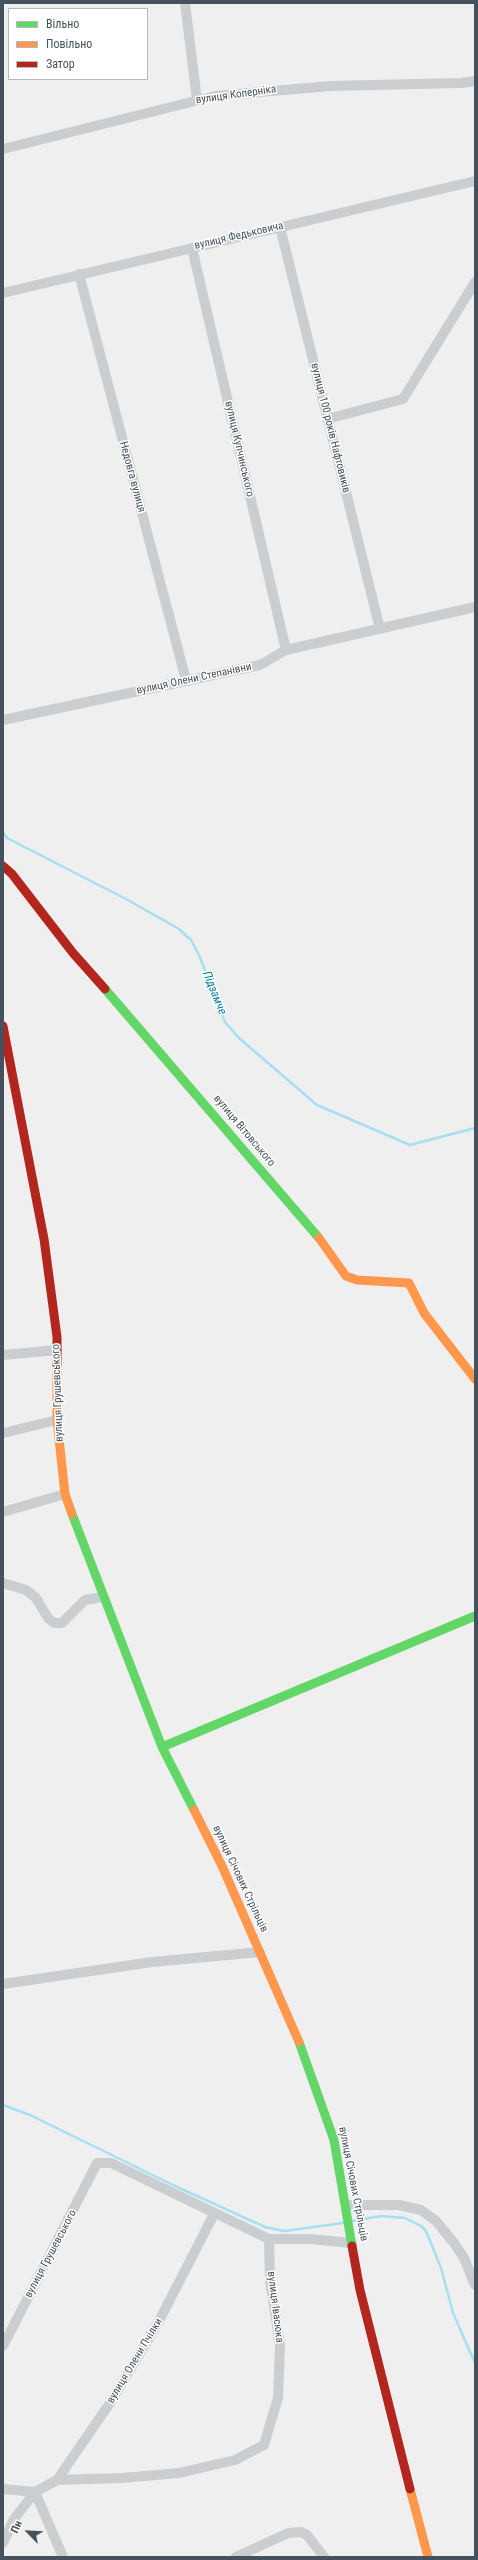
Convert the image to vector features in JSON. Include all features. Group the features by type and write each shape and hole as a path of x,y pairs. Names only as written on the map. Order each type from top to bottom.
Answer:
{"street":[{"path":"185,3 197,100"},
{"name":"вулиця Коперніка","path":"3,149 197,100 278,89 461,84 475,81"},
{"name":"вулиця Федьковича","path":"3,294 79,274 475,181"},
{"name":"вулиця 100 років Нафтовиків","path":"280,227 380,629"},
{"name":"вулиця Купчинського","path":"192,248 286,650"},
{"name":"Недовга вулиця","path":"79,274 186,680"},
{"path":"327,419 402,399 475,282"},
{"name":"вулиця Олени Степанівни","path":"3,720 260,665 286,650 475,607"},
{"name":"вулиця Вітовського","path":"3,866 73,953 315,1233 346,1276 357,1280 409,1283 424,1313 475,1379"},
{"name":"вулиця Грушевського","path":"3,1026 44,1240 57,1350 57,1420 65,1494 102,1597 162,1746"},
{"path":"3,1356 57,1350"},
{"path":"3,1433 57,1420"},
{"path":"3,1512 65,1494"},
{"path":"3,1583 26,1590 36,1598 48,1618 54,1623 62,1623 85,1600 102,1597"},
{"path":"162,1746 475,1616"},
{"name":"вулиця Січових Стрільців","path":"162,1746 222,1866 289,2015 320,2096 334,2140 360,2290 387,2406 428,2557"},
{"path":"3,1984 152,1962 260,1952"},
{"name":"вулиця Грушевського","path":"3,2346 97,2163 111,2163 214,2214"},
{"path":"346,2205 400,2204 421,2210 436,2221 454,2243 464,2258 475,2285"},
{"path":"214,2214 269,2239 310,2239 352,2243"},
{"name":"вулиця Олени Пчілки","path":"35,2492 57,2480 110,2403 159,2320 214,2214"},
{"name":"вулиця Івасюка","path":"57,2480 122,2478 179,2473 235,2460 264,2445 278,2398 280,2345 270,2281 269,2239"},
{"path":"3,2489 35,2492"},
{"path":"3,2543 14,2519 35,2492"},
{"path":"35,2492 63,2557"},
{"path":"236,2557 288,2533 301,2532 324,2557"}],"waterway":[{"name":"Підзамче","path":"3,832 7,838 126,899 179,929 191,940 199,955 225,1022 239,1038 317,1105 410,1145 475,1128"},
{"path":"3,2105 30,2115 175,2186 265,2227 284,2231 343,2223"},
{"path":"352,2221 381,2216 405,2218 421,2226 426,2231 441,2268 453,2313 475,2363"}],"traffic: fast":[{"path":"105,989 319,1238"},
{"path":"72,1514 162,1747 194,1810"},
{"path":"162,1747 475,1616"},
{"path":"299,2042 334,2140 352,2246"}],"traffic: slow":[{"path":"319,1238 346,1276 357,1280 409,1283 424,1313 475,1379"},
{"path":"57,1364 57,1420 65,1494 72,1514"},
{"path":"194,1810 222,1866 299,2042"},
{"path":"410,2489 428,2557"}],"traffic: jam":[{"path":"3,866 12,874 73,953 105,989"},
{"path":"3,1026 44,1239 57,1337 57,1364"},
{"path":"352,2246 360,2290 410,2489"}]}
